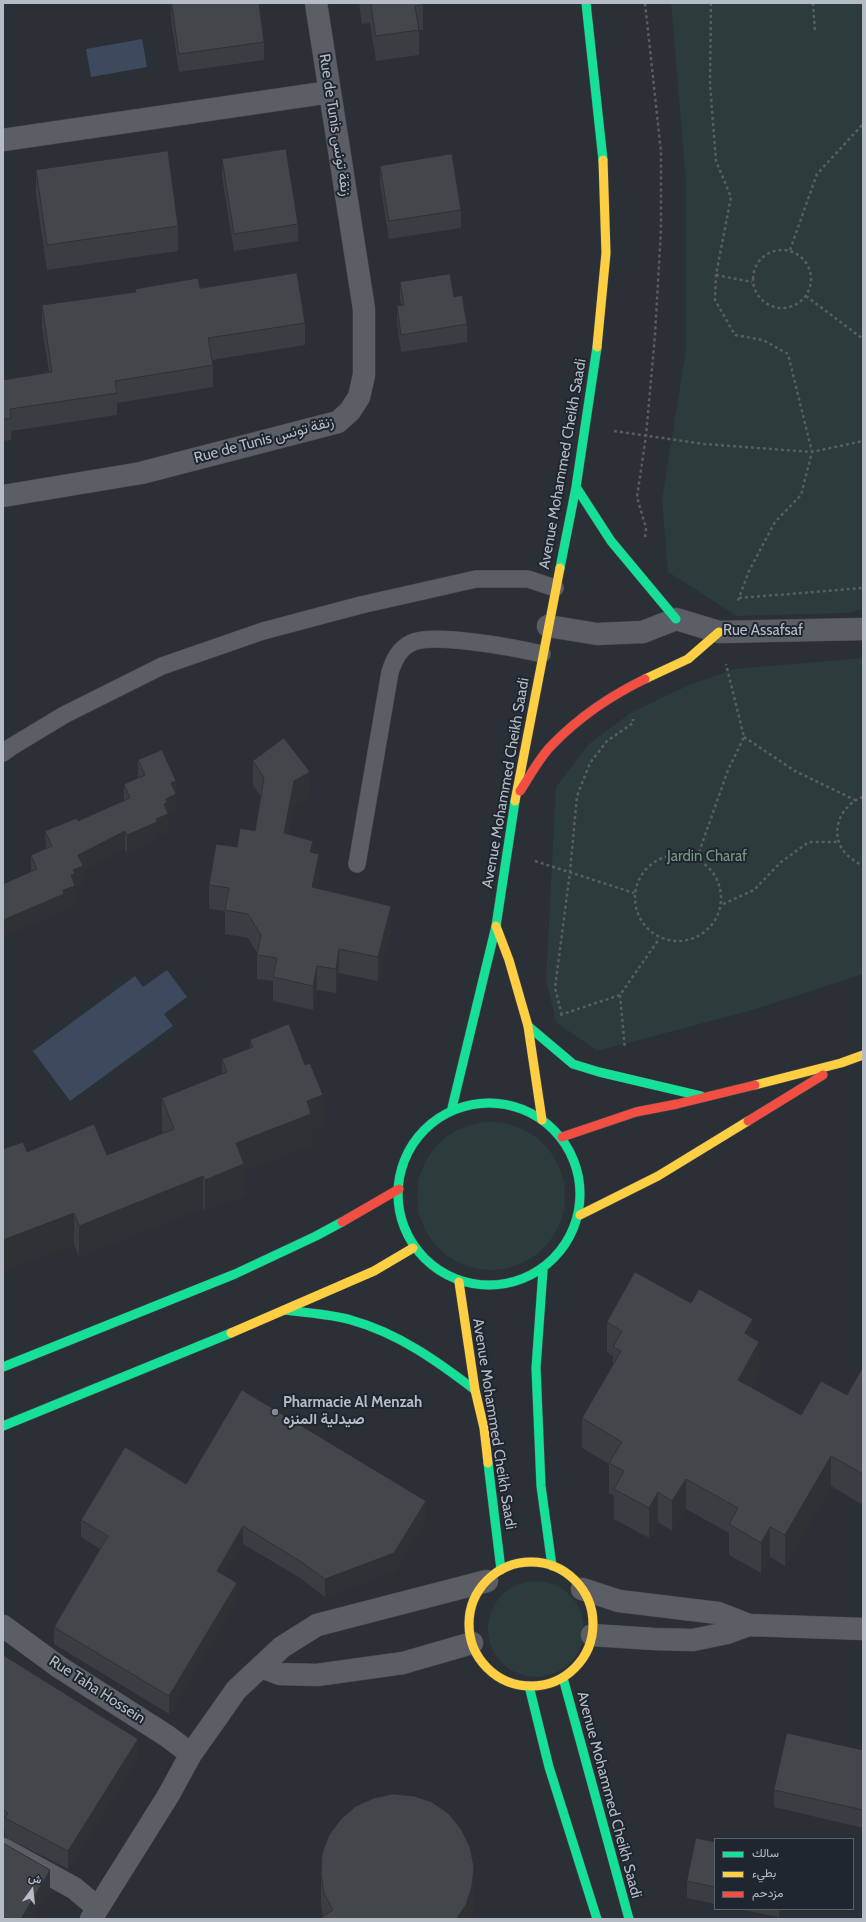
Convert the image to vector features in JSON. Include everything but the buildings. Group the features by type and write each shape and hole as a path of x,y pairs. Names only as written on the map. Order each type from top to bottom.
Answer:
{"main road":[{"name":"Avenue Mohammed Cheikh Saadi","path":"452,1108 496,926 516,796 542,654 576,487 598,343 606,253 604,168 586,3"},
{"path":"576,487 611,541 676,619"},
{"path":"516,796 551,746 589,712 622,690 688,659 719,632"},
{"name":"Avenue Mohammed Cheikh Saadi","path":"496,926 515,980 528,1026 542,1120"},
{"path":"528,1026 573,1064 599,1072 704,1096"},
{"path":"562,1137 636,1112 841,1063 863,1055"},
{"path":"580,1215 658,1176 841,1063"},
{"path":"492,1102 524,1109 542,1120 562,1137 580,1174 580,1215 567,1246 543,1270 503,1286 459,1282 434,1269 413,1248 398,1208 399,1189 406,1160 414,1140 434,1120 452,1108 492,1102"},
{"path":"3,1367 235,1274 316,1236 399,1189"},
{"path":"3,1426 285,1310 374,1271 413,1248"},
{"path":"543,1270 536,1368 541,1486 552,1566"},
{"name":"Avenue Mohammed Cheikh Saadi","path":"459,1282 475,1390 484,1428 494,1575"},
{"path":"285,1310 350,1320 389,1333 425,1353 475,1390"},
{"path":"535,1562 552,1566 569,1575 582,1589 592,1610 592,1635 582,1659 563,1678 546,1684 529,1686 510,1682 493,1674 481,1660 472,1643 469,1627 470,1610 477,1594 494,1575 517,1564 535,1562"},
{"name":"Avenue Mohammed Cheikh Saadi","path":"563,1678 600,1818 629,1919"},
{"path":"529,1686 549,1766 597,1919"}],"street":[{"name":"Rue de Tunis زنقة تونس","path":"3,496 141,473 338,422 350,411 359,396 364,375 364,309 316,3"},
{"path":"3,140 330,92"},
{"path":"548,626 597,634 643,632 676,619"},
{"name":"Rue Assafsaf","path":"676,619 719,632 863,630"},
{"path":"3,1849 74,1888 95,1914 168,1796 191,1754 236,1690 282,1647 317,1625 366,1611 435,1595 494,1575"},
{"path":"582,1589 619,1601 718,1613 749,1625 863,1629"},
{"path":"592,1635 693,1640 727,1633 749,1625"},
{"name":"Rue Taha Hossein","path":"3,1626 59,1666 168,1736 191,1754"},
{"path":"261,1667 280,1674 317,1675 403,1663 472,1643"}],"lane":[{"path":"3,753 64,715 162,666 263,631 361,605 476,579 528,579 555,588"},
{"path":"357,864 390,672 394,659 404,648 413,642 427,640 462,641 511,647 542,654"}],"path":[{"path":"697,858 728,770 744,737 719,632 740,598 749,571 775,522 802,495 812,452 788,354 763,340 735,335 715,300 716,275 731,197 716,161 710,84 711,3"},
{"path":"812,3 815,32"},
{"path":"790,250 817,174 863,124"},
{"path":"775,250 790,250 802,257 810,269 811,283 806,296 795,305 781,308 767,305 757,295 752,282 754,268 762,256 775,250"},
{"path":"716,275 752,282"},
{"path":"806,296 863,339"},
{"path":"586,428 704,444 812,452 863,441"},
{"path":"740,598 863,588"},
{"path":"744,737 795,771 855,800"},
{"path":"863,797 855,800 843,811 837,826 838,842 847,856 863,865"},
{"path":"723,904 754,890 781,862 809,842 838,842"},
{"path":"507,852 634,893"},
{"path":"670,854 697,858 717,877 723,904 711,929 687,942 659,939 639,920 634,893 646,868 670,854"},
{"path":"528,1026 620,995 659,939"}],"green space":[{"path":"671,3 863,3 863,609 847,613 737,616 668,572 662,499 686,349 686,181"},
{"name":"Jardin Charaf","path":"863,658 863,974 749,1011 597,1051 556,1022 546,980 556,787 589,744 632,712 689,685 734,669"},
{"path":"491,1122 512,1125 526,1131 538,1139 548,1149 556,1161 562,1175 565,1196 562,1217 556,1231 548,1243 538,1253 526,1261 512,1267 491,1270 470,1267 456,1261 444,1253 434,1243 426,1231 420,1217 417,1196 420,1175 426,1161 434,1149 444,1139 456,1131 470,1125"},
{"path":"527,1581 545,1581 555,1584 563,1589 576,1602 581,1610 584,1620 584,1638 581,1648 570,1663 563,1669 555,1674 545,1677 527,1677 517,1674 509,1669 496,1656 491,1648 488,1638 488,1620 491,1610 496,1602 509,1589 517,1584"}],"water":[{"path":"142,39 147,67 91,77 86,49"},
{"path":"167,970 187,997 164,1014 173,1026 70,1101 33,1051 135,976 143,987"}],"traffic: fast":[{"path":"586,3 603,160"},
{"path":"560,568 576,487 597,347"},
{"path":"576,487 611,541 676,619"},
{"path":"452,1108 496,926 515,801"},
{"path":"528,1026 573,1064 599,1072 701,1096"},
{"path":"480,1103 498,1103 516,1106 532,1113 554,1129 570,1151 577,1167 580,1194 577,1221 570,1237 554,1259 532,1275 516,1282 498,1285 480,1285 462,1282 446,1275 431,1265 418,1252 408,1237 401,1221 398,1203 398,1185 401,1167 408,1151 418,1136 431,1123 446,1113 462,1106 480,1103"},
{"path":"3,1367 235,1274 316,1236 342,1222"},
{"path":"543,1270 536,1368 541,1486 552,1566"},
{"path":"285,1310 343,1318 385,1332 416,1349 475,1390"},
{"path":"3,1426 231,1333"},
{"path":"488,1463 501,1570"},
{"path":"563,1678 629,1919"},
{"path":"529,1686 549,1767 597,1919"}],"traffic: slow":[{"path":"597,347 606,253 603,160"},
{"path":"515,801 560,568"},
{"path":"645,679 688,659 719,632"},
{"path":"496,926 509,960 528,1026 542,1120"},
{"path":"755,1085 841,1063 863,1055"},
{"path":"580,1215 658,1176 748,1121"},
{"path":"231,1333 374,1271 413,1248"},
{"path":"459,1282 475,1390 484,1428 488,1463"},
{"path":"531,1562 555,1567 575,1580 588,1600 593,1624 588,1648 575,1668 555,1681 531,1686 507,1681 487,1668 474,1648 469,1624 474,1600 487,1580 507,1567 531,1562"}],"traffic: jam":[{"path":"520,791 543,756 573,725 607,700 645,679"},
{"path":"748,1121 823,1075"},
{"path":"562,1137 636,1112 677,1104 755,1085"},
{"path":"342,1222 399,1189"}],"place":[{"name":"Pharmacie Al Menzah صيدلية المنزه","path":"275,1412"}]}
